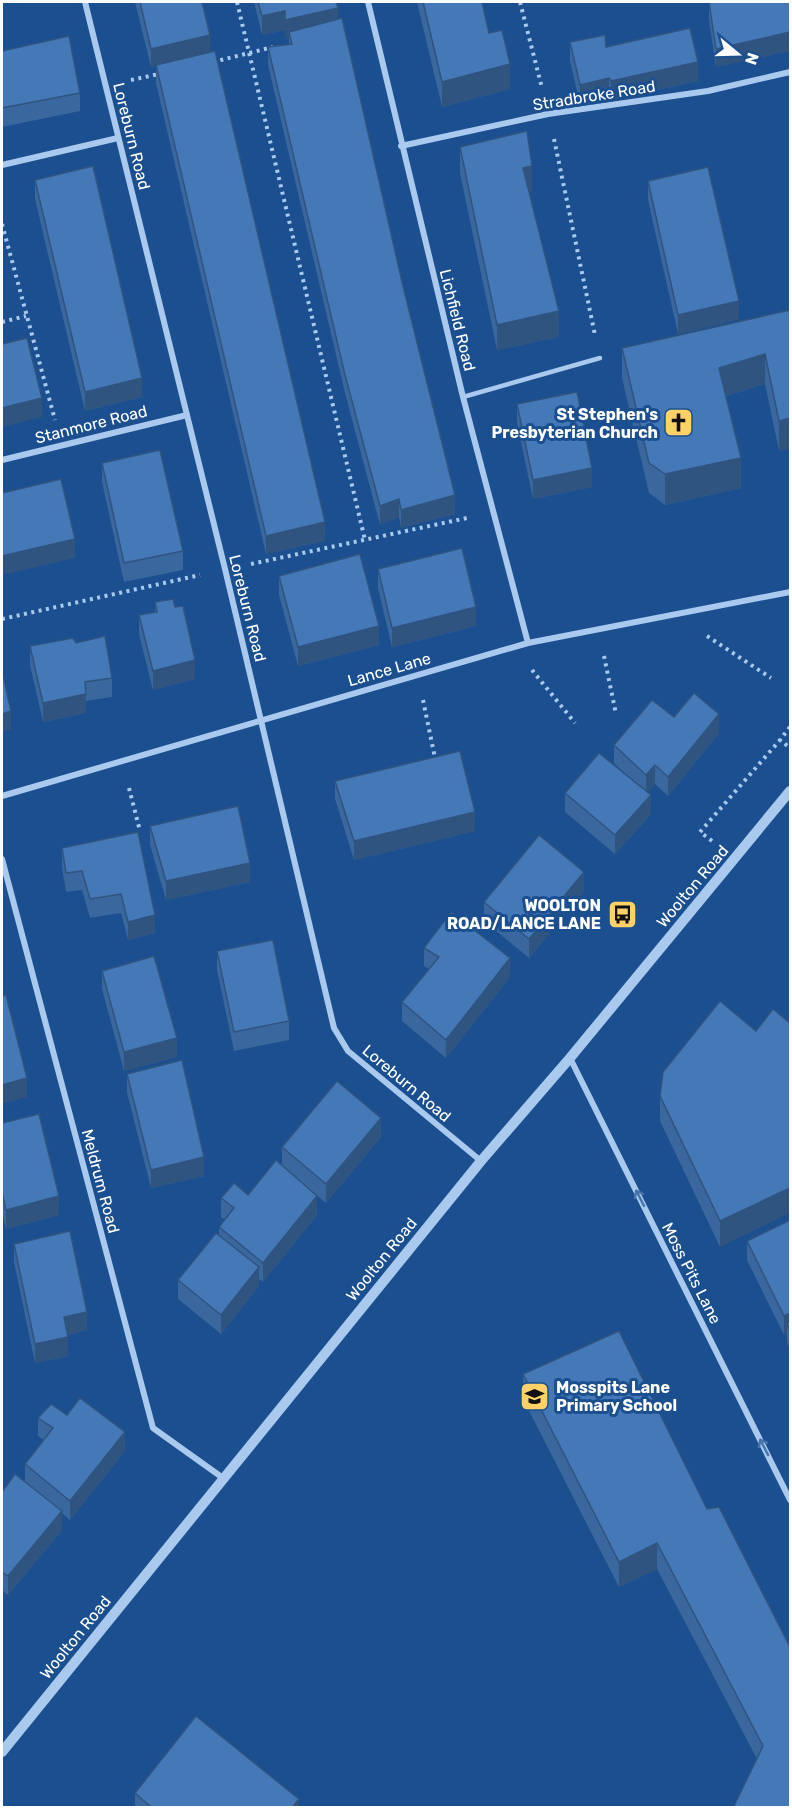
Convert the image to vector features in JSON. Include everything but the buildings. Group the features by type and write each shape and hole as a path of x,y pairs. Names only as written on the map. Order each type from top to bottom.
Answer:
{"street":[{"name":"Loreburn Road","path":"85,2 225,569 334,1029 348,1051 481,1161"},
{"name":"Lichfield Road","path":"368,2 463,397 528,643"},
{"name":"Stradbroke Road","path":"401,146 548,114 708,91 790,72"},
{"path":"2,165 118,138"},
{"name":"Stanmore Road","path":"2,460 187,415"},
{"name":"Lance Lane","path":"2,796 528,643 790,592"},
{"name":"Woolton Road","path":"2,1752 481,1161 570,1058 790,791"},
{"name":"Meldrum Road","path":"2,859 153,1428 223,1478"},
{"name":"Moss Pits Lane","path":"570,1058 790,1500"}],"lane":[{"path":"463,397 600,358"}],"path":[{"path":"237,2 365,540"},
{"path":"520,2 548,114 600,358"},
{"path":"205,63 283,45"},
{"path":"105,86 161,74"},
{"path":"2,224 61,445"},
{"path":"2,321 26,316"},
{"path":"2,619 493,512"},
{"path":"675,614 771,678"},
{"path":"598,629 616,714"},
{"path":"513,647 575,723"},
{"path":"418,675 435,758"},
{"path":"734,859 700,832 790,727"},
{"path":"780,740 790,748"},
{"path":"122,760 140,831"}],"place":[{"name":"St Stephen's Presbyterian Church","path":"679,423"},
{"name":"WOOLTON ROAD/LANCE LANE","path":"622,914"},
{"name":"Mosspits Lane Primary School","path":"535,1396"}]}
